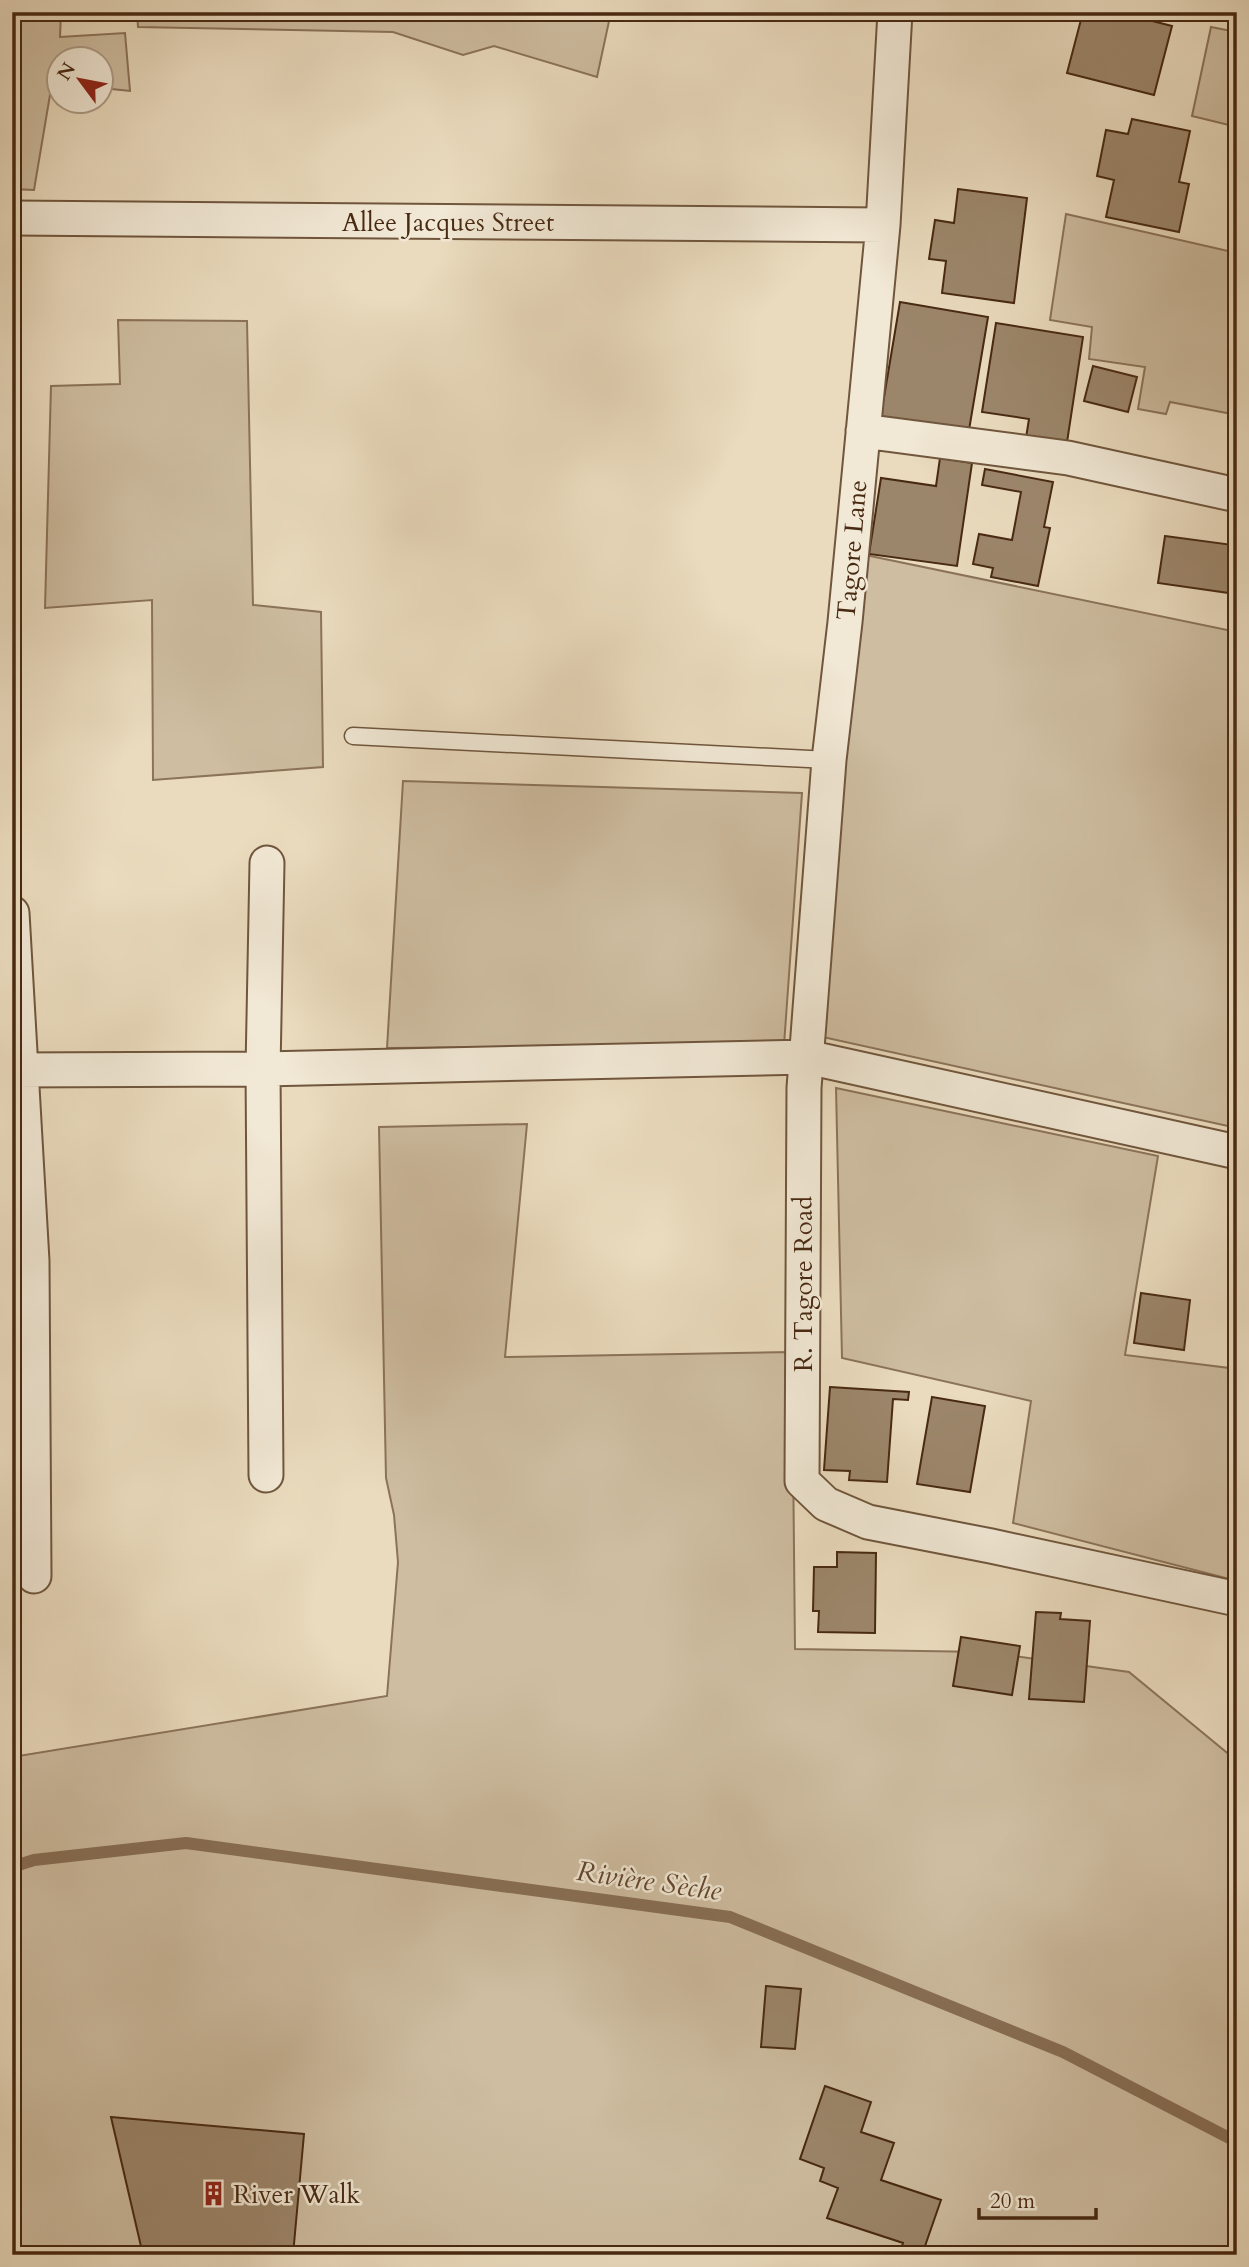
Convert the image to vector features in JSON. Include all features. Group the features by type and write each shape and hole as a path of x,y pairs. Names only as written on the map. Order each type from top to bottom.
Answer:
{"street":[{"name":"Tagore Lane","path":"806,1072 829,760 883,225 895,12"},
{"name":"Allee Jacques Street","path":"12,218 883,225"},
{"path":"863,431 1068,458 1237,495"},
{"path":"266,1475 263,1069 267,863"},
{"path":"12,913 17,1070 32,1261 34,1576"},
{"path":"17,1070 806,1072 1237,1152"},
{"name":"R. Tagore Road","path":"806,1072 802,1480 826,1504 867,1522 1237,1599"}],"lane":[{"path":"354,736 829,760"}],"shaded area":[{"path":"12,12 61,12 60,37 125,33 130,91 116,90 116,46 46,46 46,116 34,190 12,189"},
{"path":"137,12 611,12 597,77 494,46 463,55 393,32 138,27"},
{"path":"1211,27 1237,32 1237,127 1192,116"},
{"path":"1066,214 1237,253 1237,415 1170,402 1166,414 1138,409 1145,367 1089,359 1092,327 1050,320"},
{"path":"118,320 247,321 253,605 321,612 323,767 153,780 152,600 45,608 51,386 120,384"},
{"path":"851,552 1237,632 1237,1128 809,1034"},
{"path":"403,781 802,793 784,1045 387,1048"},
{"path":"836,1088 1158,1156 1125,1355 1237,1369 1237,1581 1013,1523 1031,1401 842,1358"},
{"path":"527,1124 505,1357 792,1352 795,1649 985,1652 1129,1672 1237,1761 1237,2255 12,2255 12,1757 387,1696 398,1562 394,1515 386,1478 379,1127"}],"building":[{"path":"1083,12 1117,12 1172,26 1154,95 1067,73"},
{"path":"1132,119 1190,131 1179,182 1189,184 1179,232 1106,217 1114,180 1097,176 1106,130 1128,134"},
{"path":"958,189 1027,198 1014,303 942,293 946,261 929,259 935,220 954,223"},
{"path":"900,302 988,317 968,436 880,421"},
{"path":"996,323 1083,337 1066,449 1025,444 1029,419 982,412"},
{"path":"1093,366 1137,377 1128,412 1084,401"},
{"path":"940,458 972,463 957,566 869,554 881,478 936,486"},
{"path":"985,469 1053,482 1044,527 1050,528 1038,586 991,577 993,568 973,564 979,534 1012,540 1021,492 982,485"},
{"path":"1165,536 1233,545 1231,562 1237,563 1236,594 1158,583"},
{"path":"1141,1293 1190,1300 1184,1350 1134,1343"},
{"path":"830,1387 909,1392 908,1400 893,1399 887,1482 849,1480 850,1471 824,1470"},
{"path":"932,1397 985,1406 970,1492 917,1484"},
{"path":"837,1552 876,1553 875,1633 818,1632 819,1611 813,1611 814,1567 837,1567"},
{"path":"1036,1612 1061,1613 1060,1619 1090,1621 1084,1702 1029,1699"},
{"path":"961,1637 1020,1646 1012,1695 953,1686"},
{"path":"766,1986 801,1989 795,2049 761,2047"},
{"path":"825,2086 871,2102 861,2132 894,2143 881,2180 941,2200 924,2249 938,2255 899,2255 903,2243 827,2218 838,2188 820,2181 824,2168 800,2159"},
{"name":"River Walk","path":"111,2117 304,2134 293,2255 143,2255"}],"waterway":[{"name":"Rivière Sèche","path":"12,1867 34,1860 186,1843 730,1917 1063,2052 1237,2142"}],"place":[{"name":"River Walk","path":"213,2194"}]}
